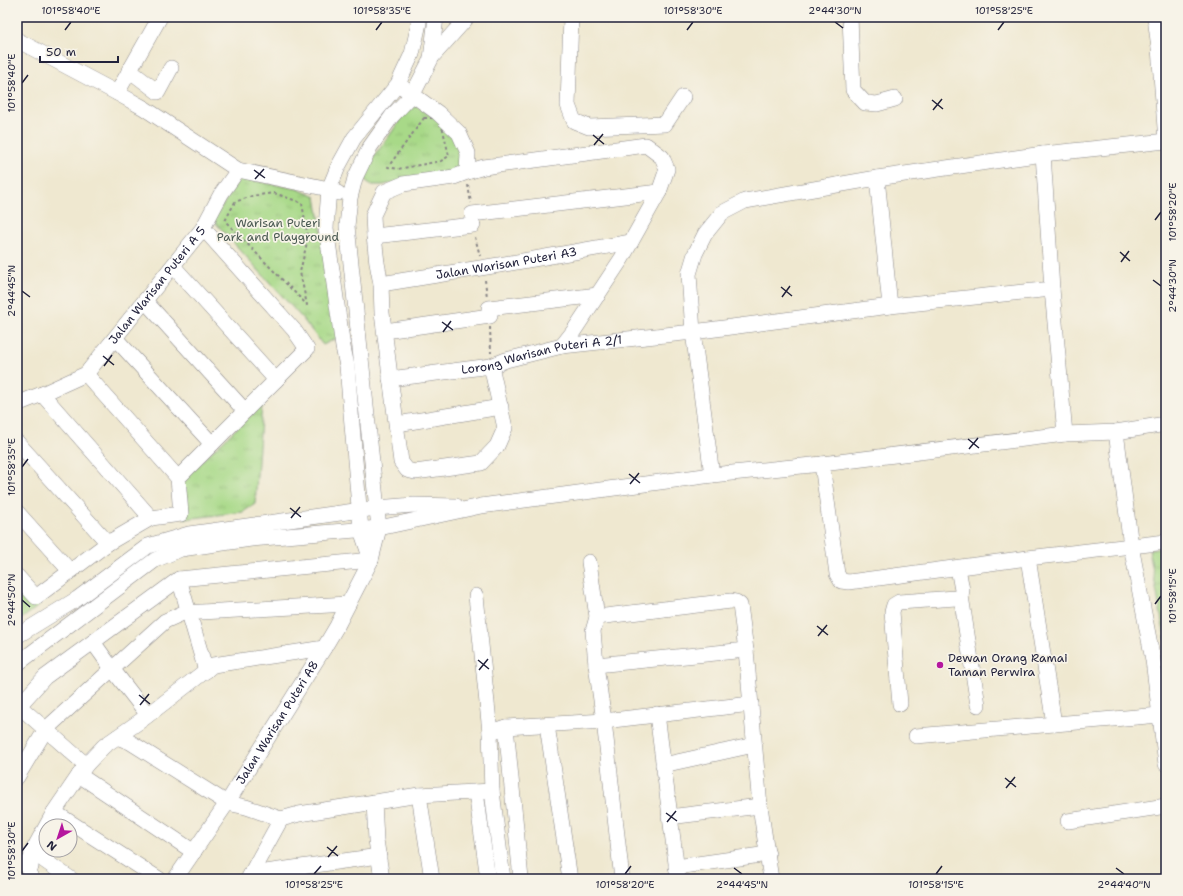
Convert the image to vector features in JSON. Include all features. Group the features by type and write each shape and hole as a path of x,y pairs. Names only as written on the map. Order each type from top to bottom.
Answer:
{"street":[{"path":"117,93 160,17"},
{"path":"194,852 82,770 46,729 18,707 45,677 179,579 371,560 361,530 347,366 326,228 329,189 338,167 354,138 398,84 412,54 419,17"},
{"path":"572,17 568,105 574,121 589,127 665,124 683,97"},
{"path":"850,17 853,90 865,103 877,104 895,98"},
{"path":"712,475 693,332 689,274 695,254 706,234 722,213 745,201 877,178 1043,154 1166,141 1159,48 1155,17"},
{"path":"434,39 457,22 466,18"},
{"path":"379,528 347,226 350,198 355,178 370,147 392,116 413,94 431,59 466,18"},
{"path":"416,34 439,19"},
{"path":"431,59 439,19"},
{"path":"17,40 144,108 238,170 329,189 350,198"},
{"path":"129,70 158,92 171,68"},
{"path":"398,84 438,112 460,133 468,153 467,172"},
{"path":"491,366 505,428 497,446 481,463 415,472 407,470 401,462 382,313 380,284 376,263 373,215 384,192 403,184 454,177 484,168 646,145 662,157 667,169 659,192 622,258 562,346"},
{"path":"1043,154 1052,289 1065,434"},
{"name":"Jalan Warisan Puteri A 5","path":"17,404 86,374 203,228 221,194 238,170"},
{"path":"877,178 890,306"},
{"path":"374,236 659,192"},
{"path":"178,478 307,349 294,330 203,228"},
{"name":"Jalan Warisan Puteri A3","path":"380,284 631,242"},
{"path":"173,266 276,380"},
{"name":"Lorong Warisan Puteri A 2/1","path":"390,379 491,366 506,360 562,346 693,332 890,306 1052,289"},
{"path":"385,331 598,294"},
{"path":"145,301 245,411"},
{"path":"115,338 212,444"},
{"path":"17,576 36,596 108,543 151,518 181,514 178,478 86,374"},
{"path":"42,394 151,518"},
{"path":"397,424 501,407"},
{"path":"17,664 155,560 181,549 251,539 379,528 481,506 712,475 822,464 1065,434 1116,432 1166,424"},
{"path":"1116,432 1131,546 1159,658 1160,715 1166,764"},
{"path":"17,442 108,543"},
{"path":"822,464 837,574 841,581 849,582 1028,558 1166,542"},
{"path":"17,636 77,599 148,546 189,534 376,508 414,505 481,506"},
{"path":"17,512 70,571"},
{"name":"Jalan Warisan Puteri A8","path":"175,879 227,803 324,648 371,560 379,528"},
{"path":"1028,558 1054,724"},
{"path":"589,562 597,617 593,631 596,665 622,879"},
{"path":"958,568 978,705"},
{"path":"179,579 206,671"},
{"path":"476,596 490,732 492,791 503,879"},
{"path":"900,704 892,612 894,605 899,602 956,598 961,596"},
{"path":"597,617 731,601 740,605 746,650 760,806 771,879"},
{"path":"17,777 46,729 165,622 184,613 348,604"},
{"path":"93,642 148,715"},
{"path":"71,879 27,865 54,812 82,770 104,746 213,666 324,648"},
{"path":"596,665 746,650"},
{"path":"490,732 506,727 604,721 751,704"},
{"path":"657,714 677,873 768,854"},
{"path":"916,736 1160,715"},
{"path":"547,725 570,879"},
{"path":"506,727 521,879"},
{"path":"117,737 130,742 227,803 246,807 281,819 299,814 420,795 492,791"},
{"path":"663,765 754,745"},
{"path":"476,792 488,879"},
{"path":"420,795 432,879"},
{"path":"374,802 376,840 382,879"},
{"path":"669,817 760,806"},
{"path":"1068,821 1166,806"},
{"path":"54,812 159,879"},
{"path":"250,877 281,819"},
{"path":"250,877 378,856"}],"path":[{"path":"424,118 436,118 443,130 449,156 441,161 398,169 388,167 424,118"},
{"path":"467,172 472,220 483,267"},
{"path":"274,193 302,203 308,238 300,272 307,306 225,221 235,202 252,196 274,193"}],"green space":[{"path":"416,106 455,131 463,152 460,170 383,185 372,185 366,181 365,176 370,162 402,116"},
{"name":"Warisan Puteri Park and Playground","path":"240,178 297,189 316,197 339,337 323,345 302,318 213,220"},
{"path":"262,405 255,504 243,512 185,519 183,478"},
{"path":"1166,548 1166,643 1149,550"},
{"path":"17,581 40,605 17,622"}],"place":[{"name":"Dewan Orang Ramai Taman Perwira","path":"940,665"}]}
